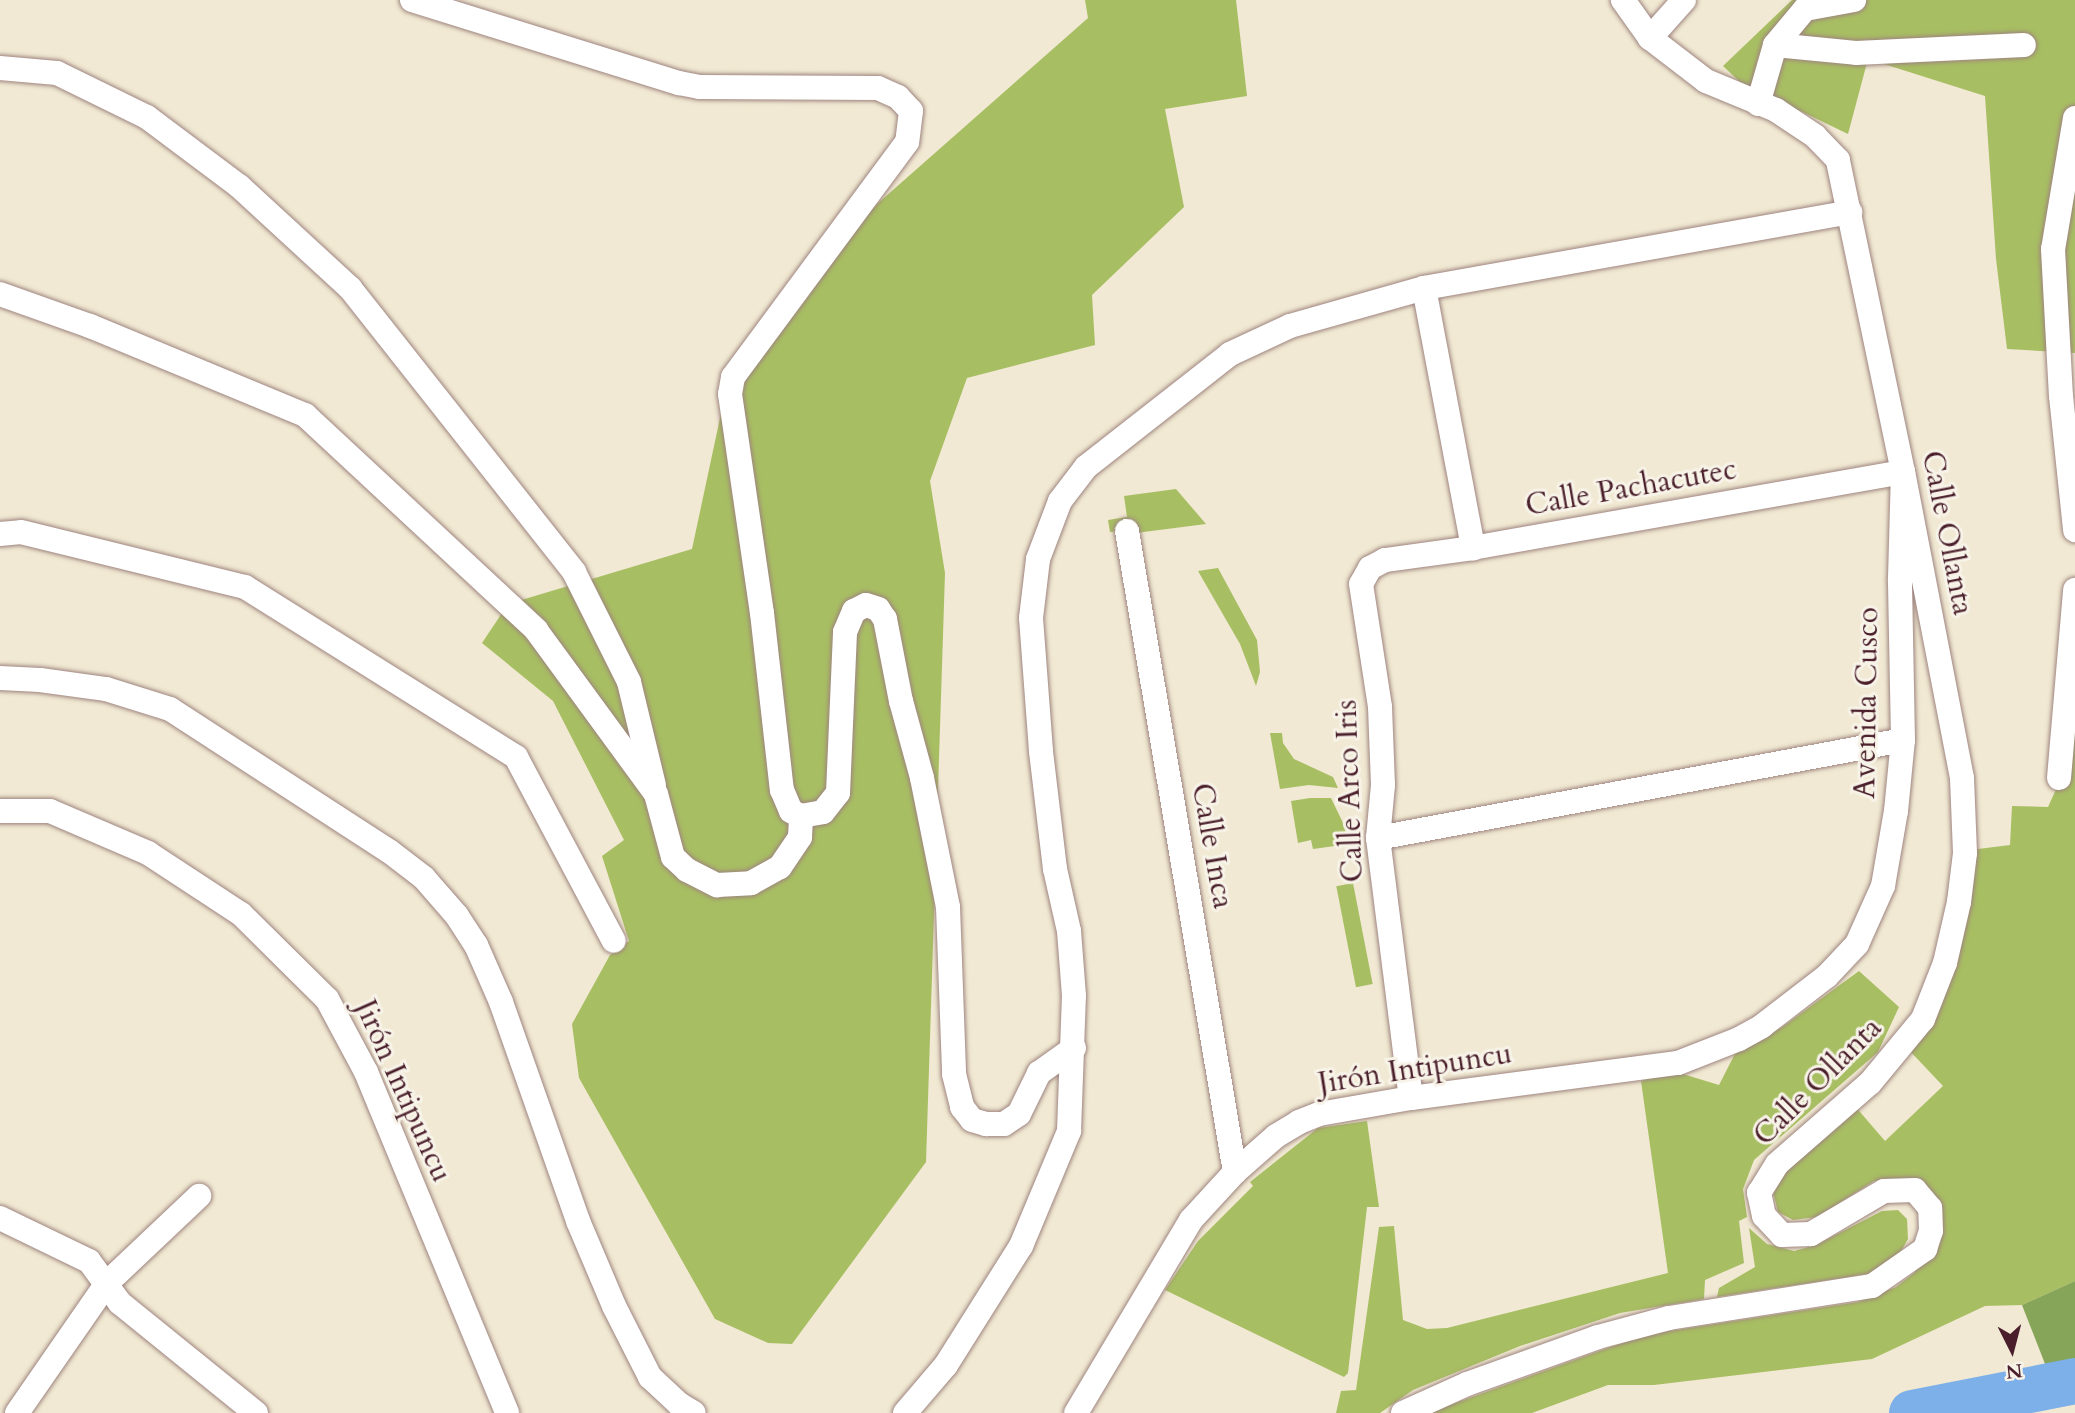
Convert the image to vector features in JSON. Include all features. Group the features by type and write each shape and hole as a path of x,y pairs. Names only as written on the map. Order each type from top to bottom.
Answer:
{"street":[{"path":"412,0 679,83 701,87 878,88 898,97 911,111 907,142 733,377 730,394 762,613 782,790 791,811 801,816 823,812 838,793 845,632 854,611 866,605 878,609 885,619 901,701 922,778 948,907 954,1074 962,1107 972,1120 986,1124 1004,1124 1018,1114 1040,1073 1074,1048"},
{"name":"Calle Ollanta","path":"1403,1413 1467,1384 1598,1336 1669,1318 1872,1286 1925,1249 1931,1231 1930,1208 1915,1190 1884,1191 1811,1234 1782,1235 1764,1216 1759,1193 1777,1164 1870,1083 1923,1019 1945,963 1959,902 1965,853 1962,778 1903,471 1870,325 1838,160 1815,136 1776,110 1706,81 1650,38 1623,0"},
{"path":"1650,38 1684,0"},
{"path":"1758,104 1774,45 1805,9 1854,0"},
{"path":"1774,45 1856,53 2024,45"},
{"path":"0,68 57,73 147,117 239,186 351,288 574,572 629,682 673,857 687,870 717,885 751,883 779,867 800,837 801,816"},
{"path":"2075,118 2053,249 2061,396 2075,530"},
{"path":"905,1413 946,1364 1021,1246 1069,1131 1074,996 1069,931 1055,869 1041,751 1031,618 1038,559 1060,501 1086,467 1230,354 1290,326 1424,288 1850,212"},
{"path":"1424,288 1473,548"},
{"path":"0,294 90,326 305,415 536,631 656,794"},
{"name":"Calle Pachacutec","path":"1370,568 1385,560 1473,548 1903,471"},
{"name":"Avenida Cusco","path":"1739,1039 1795,1003 1857,944 1883,886 1896,811 1903,740 1900,590 1903,471"},
{"name":"Calle Inca","path":"1127,531 1235,1172"},
{"path":"0,534 21,532 245,587 516,757 614,941"},
{"name":"Calle Arco Iris","path":"1370,568 1361,584 1380,707 1383,785 1378,838 1411,1098"},
{"path":"2059,778 2075,590"},
{"path":"0,678 40,680 106,689 170,709 389,851 424,878 457,916 481,957 540,1107 578,1220 620,1318 650,1377 679,1404 694,1413"},
{"path":"1378,838 1903,740"},
{"name":"Jirón Intipuncu","path":"0,811 50,811 148,853 241,914 327,999 366,1072 507,1413"},
{"name":"Jirón Intipuncu","path":"1076,1413 1191,1220 1235,1172 1276,1136 1299,1122 1319,1114 1411,1098 1678,1063 1739,1039"},
{"path":"17,1413 107,1283 199,1196"},
{"path":"0,1218 89,1261 120,1303 256,1413"}],"green space":[{"path":"1085,0 1236,0 1247,96 1165,109 1184,207 1092,295 1095,345 967,378 930,481 945,573 926,1162 792,1344 768,1343 715,1319 579,1078 572,1024 610,955 629,941 602,856 624,840 553,701 482,643 508,604 692,549 723,404 868,212 1088,18"},
{"path":"1792,0 2075,0 2075,353 2007,349 1996,259 1985,96 1868,59 1848,134 1740,82 1723,66"},
{"path":"1176,489 1206,524 1128,534 1128,530 1110,532 1108,520 1127,517 1124,496"},
{"path":"1218,568 1257,640 1260,672 1256,686 1240,644 1198,571"},
{"path":"1270,733 1282,733 1283,743 1294,759 1333,777 1338,788 1309,785 1280,789"},
{"path":"2075,733 2075,1281 2022,1305 1985,1306 1872,1359 1654,1385 1608,1385 1532,1413 1428,1413 1644,1335 1858,1302 1896,1287 1914,1273 1935,1244 1910,1180 1874,1181 1817,1217 1793,1220 1778,1212 1773,1192 1778,1176 1854,1105 1885,1141 1943,1086 1908,1049 1932,1020 1962,851 2010,845 2012,806 2048,807 2062,776"},
{"path":"1331,798 1346,829 1342,845 1313,849 1311,840 1298,843 1291,801"},
{"path":"1353,883 1373,984 1356,987 1336,886"},
{"path":"1859,971 1899,1007 1878,1052 1754,1160 1743,1189 1747,1217 1739,1221 1744,1263 1705,1280 1704,1299 1620,1313 1520,1346 1413,1390 1380,1413 1336,1413 1341,1391 1356,1390 1379,1227 1394,1226 1403,1320 1427,1329 1447,1328 1668,1273 1641,1081 1673,1071 1719,1085 1741,1042 1781,1028"},
{"path":"1367,1121 1379,1207 1367,1207 1348,1373 1344,1377 1165,1290 1198,1241 1253,1186 1250,1182 1318,1128"},
{"path":"1898,1210 1907,1219 1908,1239 1900,1253 1874,1273 1717,1297 1719,1288 1755,1267 1749,1228 1767,1244 1794,1251 1816,1245 1882,1211"},
{"path":"2075,1281 2075,1360 2047,1369 2022,1305"}],"waterway":[{"path":"1912,1413 2075,1381"}]}
